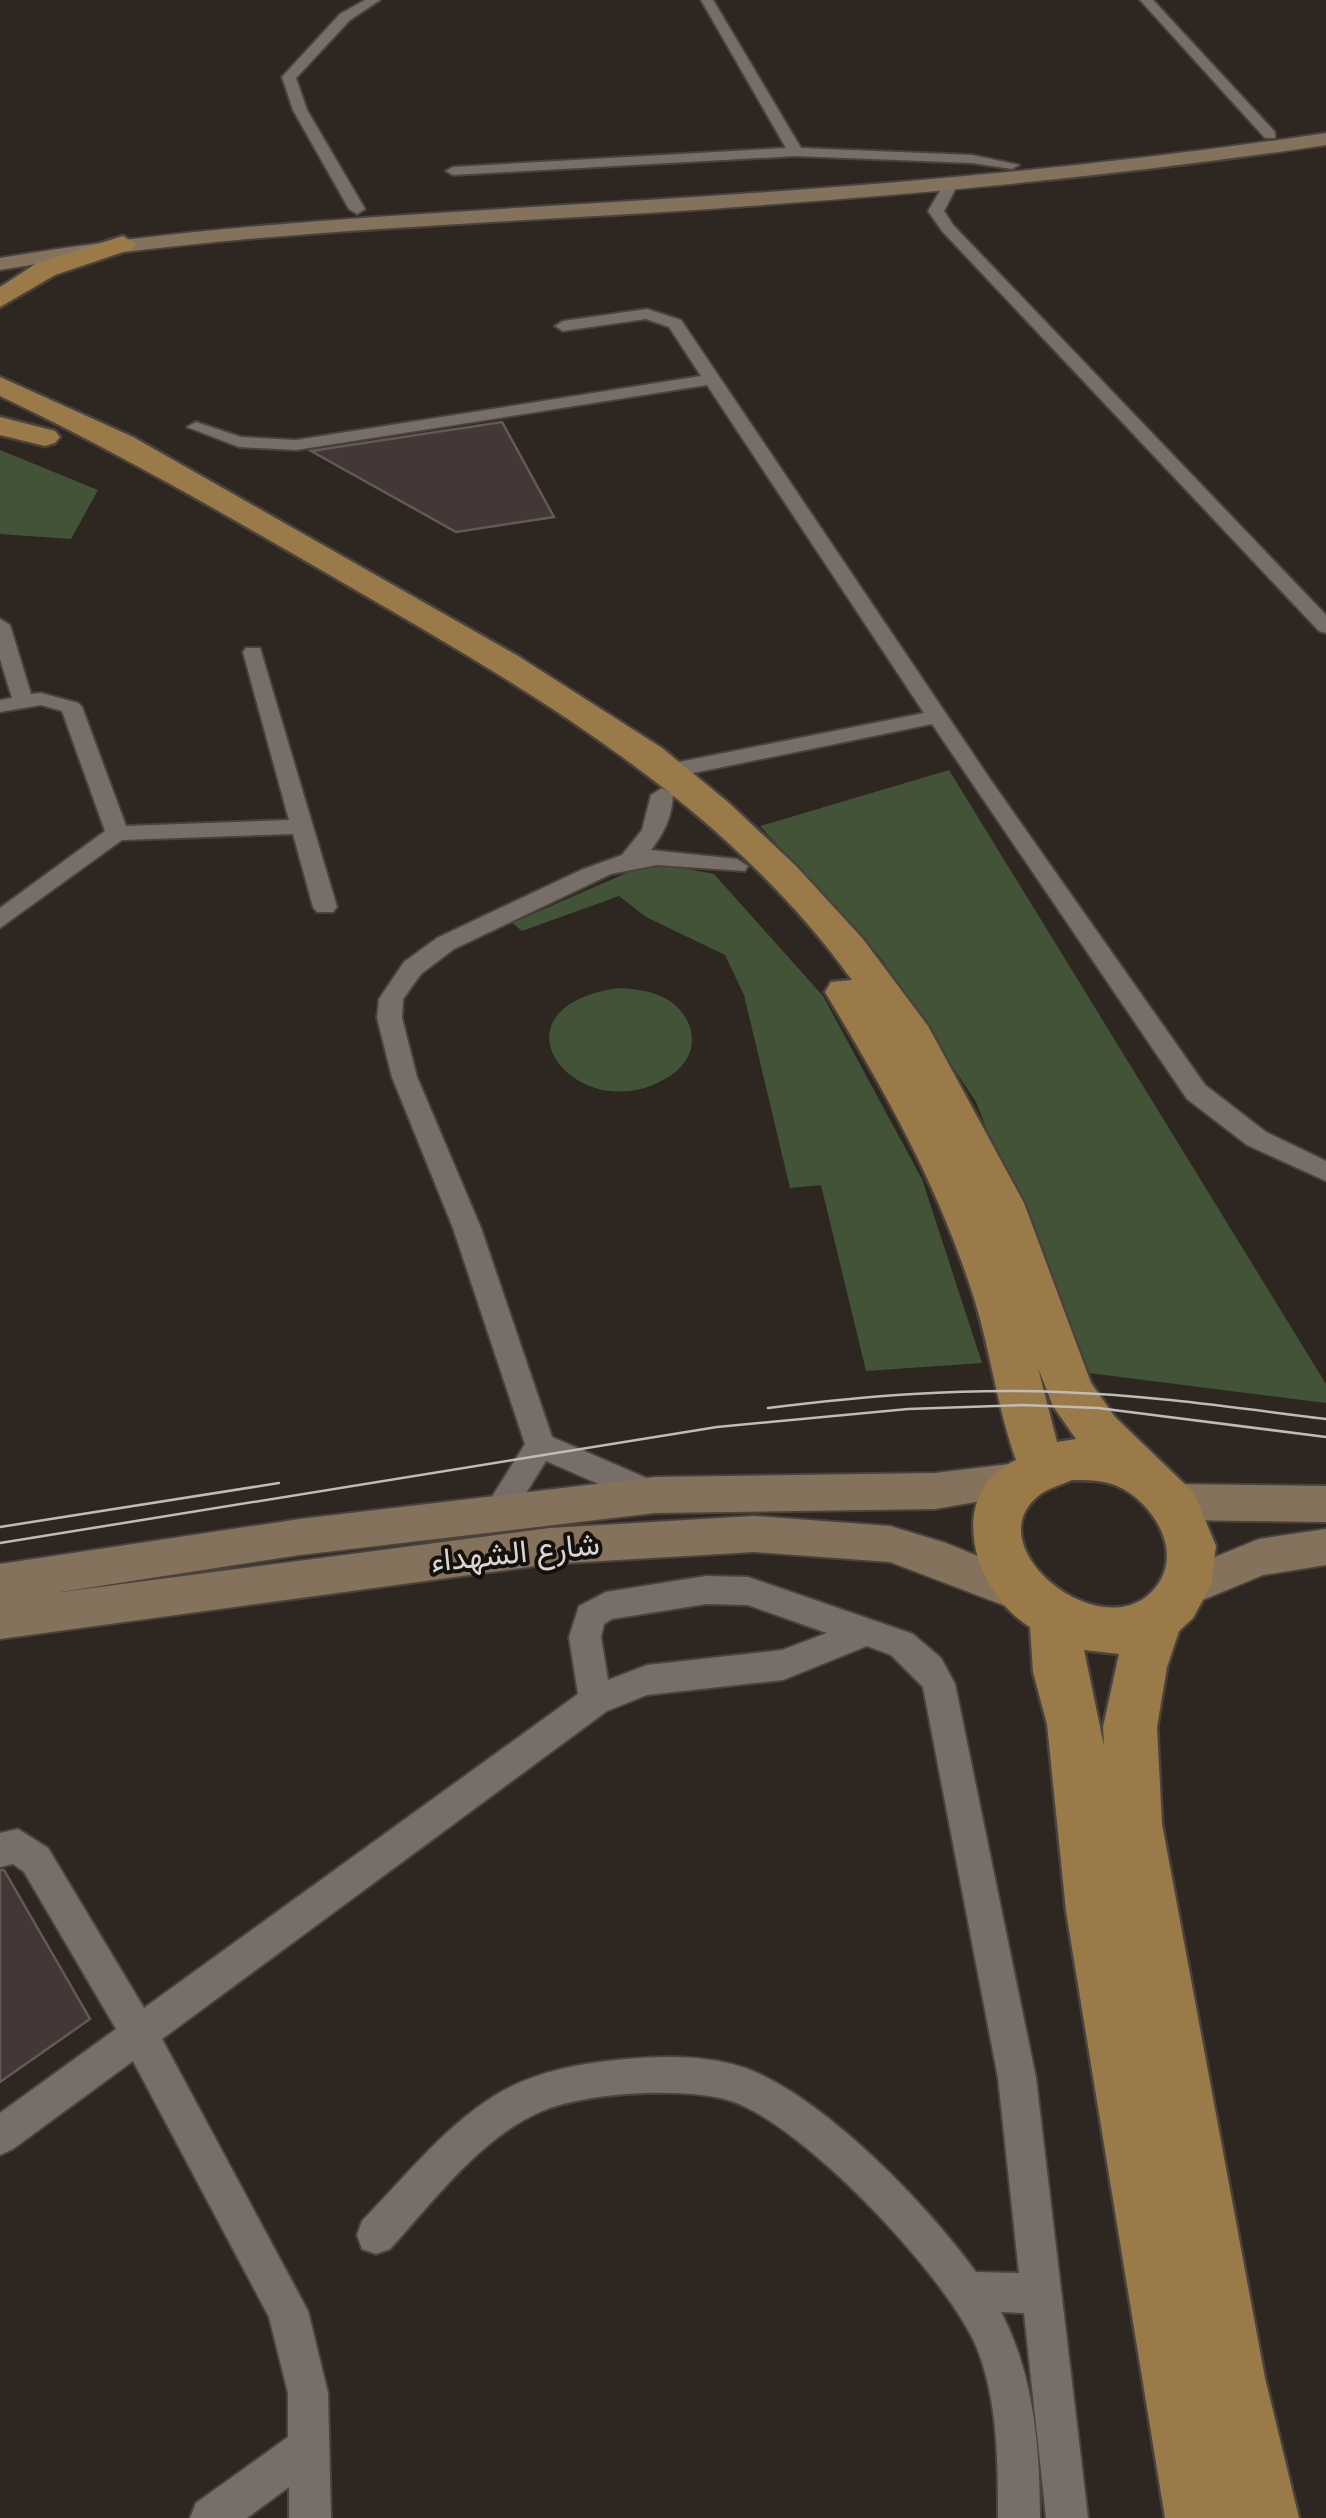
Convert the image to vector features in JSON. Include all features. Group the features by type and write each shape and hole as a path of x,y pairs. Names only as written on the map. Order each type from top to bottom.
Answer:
{"highway":[{"path":"0,298 46,268 123,244"},
{"path":"2,371 84,424 255,517 506,663 783,875 849,948 914,1036 1002,1203 1070,1392 1098,1430 1160,1490 1189,1529 1194,1560 1141,1667 1130,1727 1134,1824 1232,2378 1264,2518"},
{"path":"0,423 99,460 666,783 824,962 880,1044 944,1161 998,1305 1021,1405 1030,1473"},
{"path":"1160,1490 1122,1466 1094,1459 1067,1459 1030,1473 1004,1498 996,1534 1006,1571 1039,1605 1081,1626 1108,1630 1134,1626 1172,1602"},
{"path":"1039,1605 1074,1724 1095,1911 1200,2518"}],"main road":[{"path":"34,236 357,209 922,174 1170,150 1326,125"},
{"path":"0,264 123,244 252,230 900,188 1184,160 1326,139"},
{"name":"شارع الشهداء","path":"0,1583 262,1543 655,1495 935,1491 1030,1473"},
{"path":"1160,1490 1326,1504"},
{"name":"شارع الشهداء","path":"0,1620 550,1546 754,1534 890,1544 931,1556 1039,1605"},
{"path":"1172,1602 1259,1557 1326,1547"}],"street":[{"path":"357,209 300,110 289,76 344,17 374,0"},
{"path":"707,0 796,152"},
{"path":"1146,0 1270,135"},
{"path":"453,171 796,152 972,159 1012,165"},
{"path":"936,211 952,182"},
{"path":"900,188 936,211 947,228 1326,627"},
{"path":"564,326 635,315 659,316 674,324 759,471 937,717 1196,1092 1247,1135 1280,1155 1326,1171"},
{"path":"196,427 238,442 296,445 709,380"},
{"path":"0,626 23,701"},
{"path":"253,652 325,907"},
{"path":"0,706 58,700 71,706 117,833"},
{"path":"630,860 655,828 662,813 666,783 937,717"},
{"path":"3,915 117,833 302,827"},
{"path":"655,1495 540,1446 468,1230 399,1060 389,1024 390,1001 402,980 424,959 480,926 630,860 674,859 737,866"},
{"path":"497,1513 540,1446"},
{"path":"595,1700 585,1630 590,1616 606,1606 728,1589 769,1596 902,1644 930,1668 944,1701 1017,2078 1040,2293 1036,2442 1019,2518"},
{"path":"0,2136 595,1700 647,1680 782,1665 868,1631"},
{"path":"0,1850 18,1846 36,1860 139,2034 288,2310 308,2393 310,2518"},
{"path":"376,2235 473,2136 528,2098 602,2079 690,2076 742,2086 786,2110 854,2169 968,2292 994,2338 1067,2518"},
{"path":"968,2292 1040,2293"},
{"path":"211,2518 311,2446"}],"green space":[{"path":"0,450 98,490 71,539 0,534"},
{"path":"949,770 1326,1384 1326,1403 1081,1372 976,1102 881,958 760,826"},
{"path":"667,865 714,874 823,996 922,1179 982,1363 866,1371 821,1185 790,1188 744,995 725,955 646,917 619,896 522,931 512,923 638,868"},
{"path":"618,988 663,997 683,1013 692,1035 688,1057 681,1067 670,1076 636,1090 604,1090 577,1080 558,1062 549,1041 555,1019 577,1000"}],"building":[{"path":"502,422 554,517 456,532 311,451"},
{"path":"0,1870 4,1870 90,2019 0,2082"}],"tram line":[{"path":"768,1408 913,1394 1022,1391 1159,1399 1326,1419"},
{"path":"0,1543 717,1427 908,1409 1022,1405 1098,1408 1326,1437"},
{"path":"0,1527 279,1483"}]}
